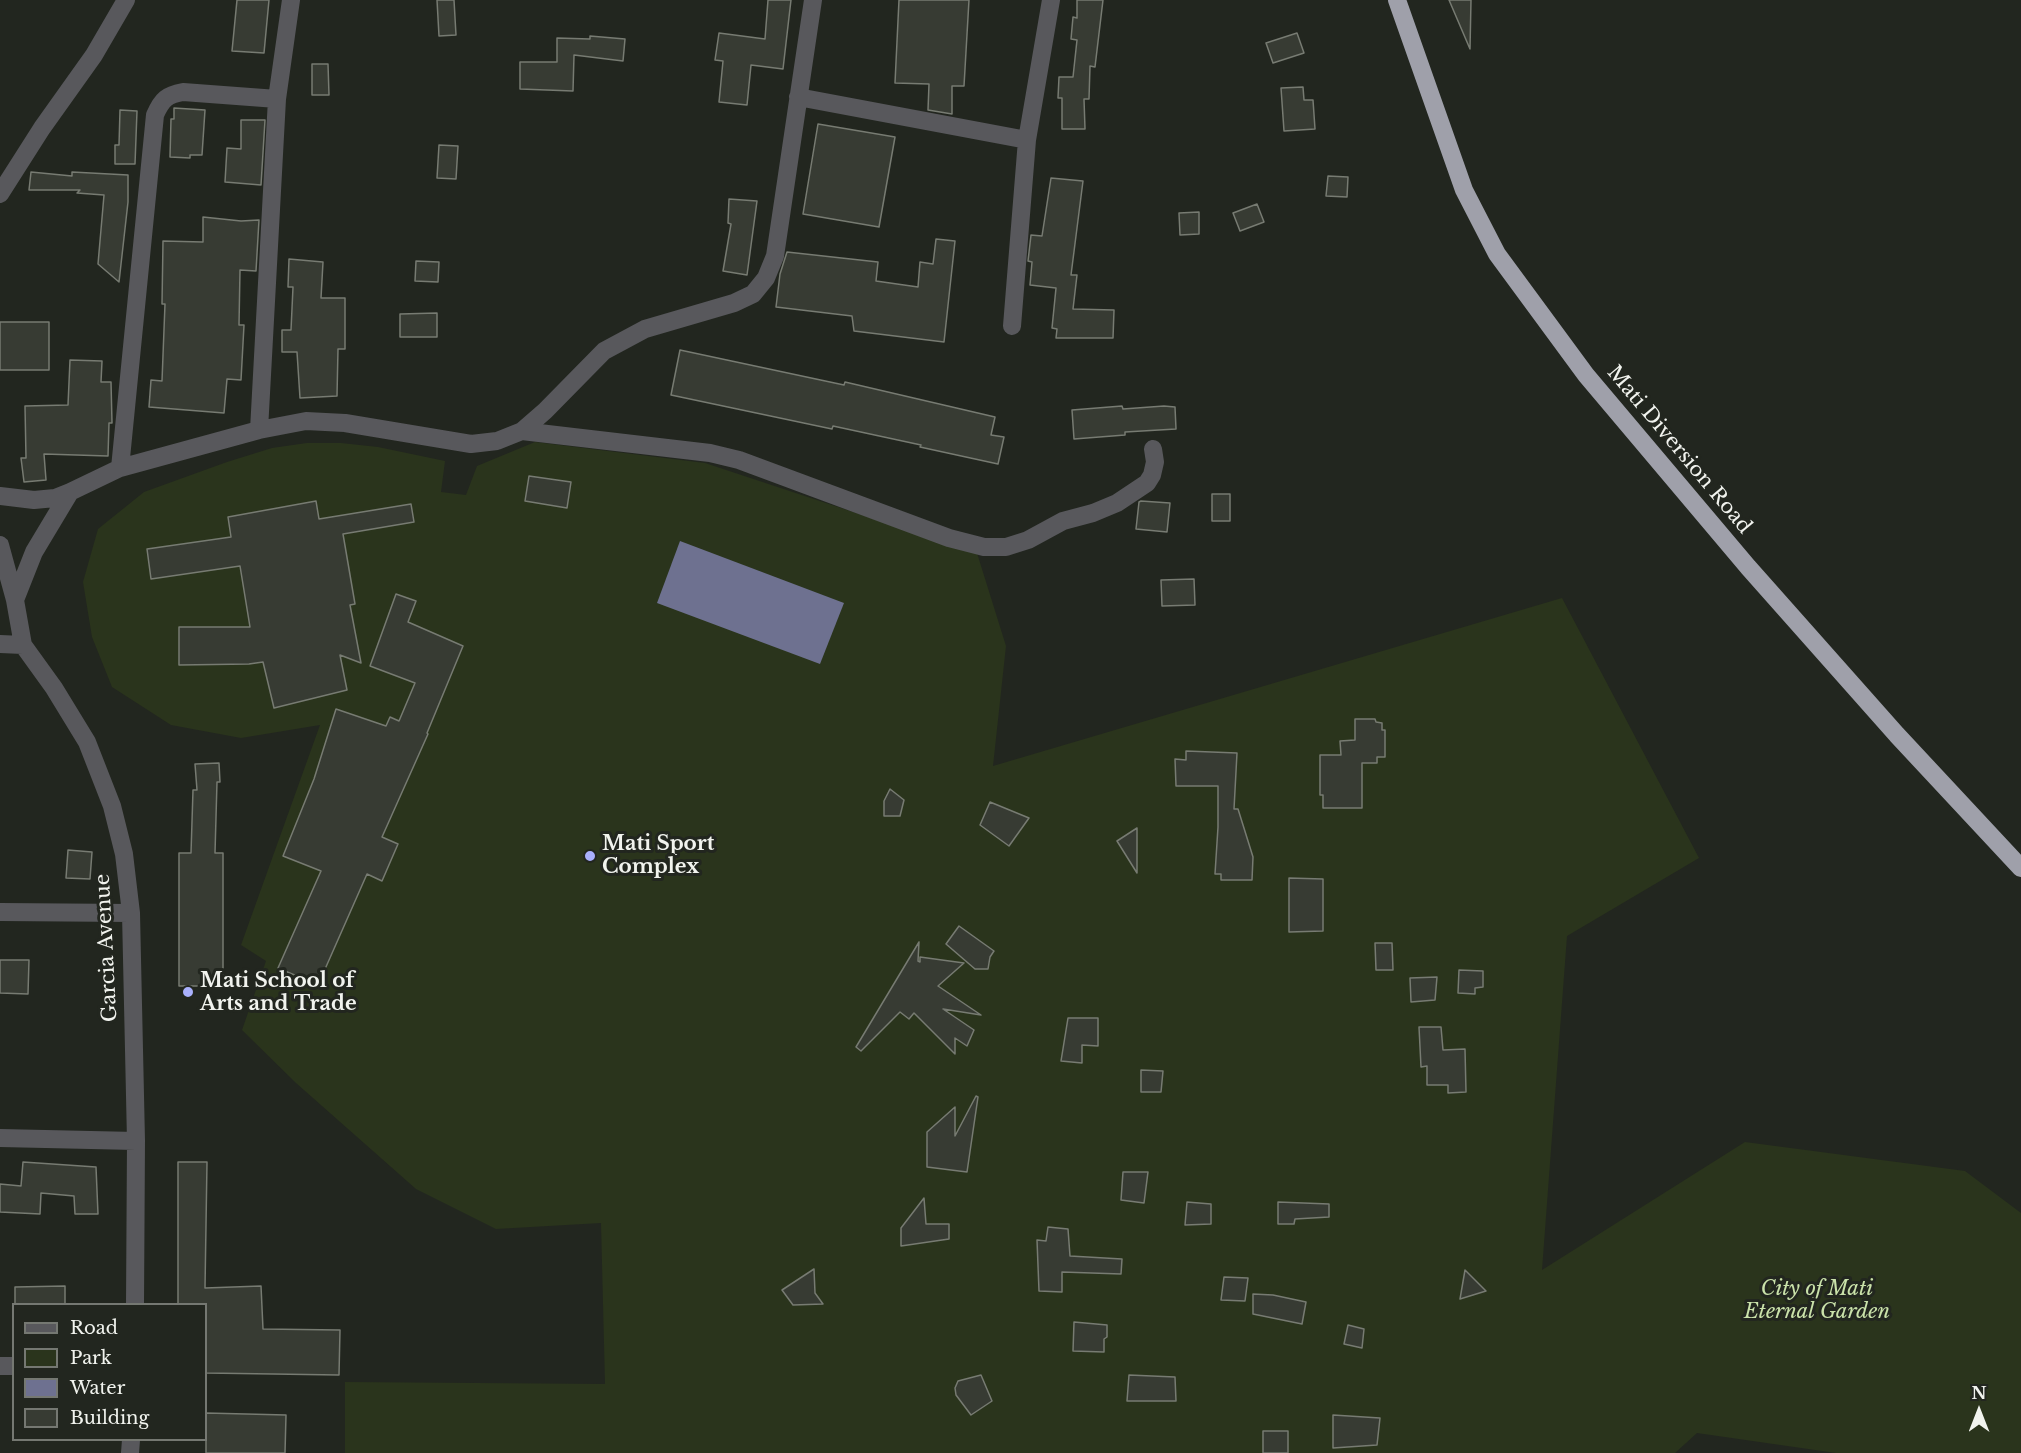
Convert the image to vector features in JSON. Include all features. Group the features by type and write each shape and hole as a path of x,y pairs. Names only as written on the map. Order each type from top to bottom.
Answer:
{"highway":[{"name":"Mati Diversion Road","path":"1397,0 1464,190 1497,254 1586,375 1748,567 1897,735 2021,868"}],"street":[{"path":"0,194 42,128 94,55 126,0"},
{"path":"259,430 277,99 291,0"},
{"path":"0,496 34,500 54,498 120,468 259,430 306,421 345,423 471,444 497,441 522,430 545,411 604,351 645,329 734,303 753,294 766,278 775,256 813,0"},
{"path":"1012,326 1027,140 1051,0"},
{"path":"120,468 155,115 161,102 169,94 183,92 277,99"},
{"path":"798,97 1027,140"},
{"path":"522,430 710,453 739,460 949,538 984,547 1006,547 1028,540 1063,521 1093,513 1117,503 1147,483 1152,475 1155,462 1153,449"},
{"path":"15,600 34,552 70,492"},
{"name":"Garcia Avenue","path":"0,545 15,600 23,645 54,688 87,742 112,806 124,854 131,913 136,1140 135,1303"},
{"path":"0,644 23,645"},
{"path":"0,912 131,913"},
{"path":"0,1138 136,1140"}],"green space":[{"name":"City of Mati Eternal Garden","path":"535,442 705,463 977,553 1006,646 993,766 1562,598 1699,858 1567,936 1542,1270 1745,1142 1965,1171 2021,1213 2021,1453 1836,1453 1697,1433 1675,1453 345,1453 345,1382 605,1384 601,1223 496,1229 416,1189 296,1083 242,1030 266,961 241,945 320,725 241,738 171,725 112,687 92,637 83,582 98,529 144,492 272,448 307,443 341,443 378,447 445,461 441,492 466,495 477,466"}],"water":[{"path":"680,541 844,603 820,664 657,603"}],"building":[{"path":"237,0 269,0 264,53 232,51"},
{"path":"437,0 454,0 456,35 439,36"},
{"path":"768,0 791,0 783,69 751,65 747,105 719,102 723,61 715,60 719,33 765,39"},
{"path":"899,0 969,0 964,86 952,86 952,114 928,110 929,84 895,83"},
{"path":"1077,0 1103,0 1095,67 1090,66 1089,99 1084,99 1085,129 1062,129 1062,98 1058,98 1059,77 1073,77 1077,40 1071,39 1073,17 1077,18"},
{"path":"1449,0 1471,0 1470,49"},
{"path":"1297,33 1304,53 1273,63 1266,43"},
{"path":"590,36 625,39 623,61 574,55 573,91 520,89 520,62 557,62 557,38 590,39"},
{"path":"312,64 328,64 329,95 312,95"},
{"path":"1303,87 1304,100 1313,100 1315,129 1284,131 1281,88"},
{"path":"174,108 205,110 202,155 190,155 190,158 170,157 171,119 174,119"},
{"path":"120,110 137,111 135,164 115,164 115,145 119,145"},
{"path":"241,120 265,120 261,185 225,182 227,148 241,149"},
{"path":"818,124 895,137 879,227 803,214"},
{"path":"439,145 458,146 456,179 437,178"},
{"path":"31,172 72,176 72,172 128,175 128,202 119,282 98,264 104,195 77,193 80,190 29,190"},
{"path":"1328,176 1348,177 1347,197 1326,196"},
{"path":"1051,178 1083,181 1071,275 1077,275 1073,309 1114,310 1113,338 1056,338 1057,329 1052,328 1056,288 1030,285 1032,262 1028,261 1031,235 1042,236"},
{"path":"729,199 757,201 747,275 723,271 731,224 728,223"},
{"path":"1257,204 1264,222 1240,231 1233,213"},
{"path":"1199,212 1199,234 1180,235 1179,213"},
{"path":"203,217 241,221 259,220 256,271 240,270 239,325 244,325 241,380 227,379 224,413 149,407 151,380 162,381 165,304 162,304 163,241 203,242"},
{"path":"936,239 955,241 944,342 854,331 852,316 776,307 780,274 787,252 878,262 876,281 918,287 920,262 933,264"},
{"path":"289,259 323,262 321,298 345,298 345,349 338,349 337,396 300,398 297,352 282,352 282,330 291,330 293,287 288,287"},
{"path":"416,261 439,262 438,282 415,281"},
{"path":"437,313 437,337 400,337 400,314"},
{"path":"0,322 49,322 49,370 0,370"},
{"path":"680,350 844,385 845,382 995,417 991,435 1004,437 998,464 833,426 832,429 671,395"},
{"path":"70,360 102,361 101,382 111,382 112,423 109,423 108,456 44,454 46,480 24,482 21,458 26,458 25,406 68,405"},
{"path":"1122,406 1123,409 1175,407 1176,429 1125,432 1125,435 1074,439 1072,410"},
{"path":"529,476 571,482 567,508 525,501"},
{"path":"1212,494 1230,494 1230,521 1212,521"},
{"path":"316,501 319,519 411,504 414,522 343,534 355,604 350,605 361,663 340,655 347,690 274,708 263,662 179,665 179,627 250,627 240,566 151,579 147,549 231,537 228,517"},
{"path":"1141,501 1170,503 1167,532 1136,529"},
{"path":"1194,579 1195,605 1162,606 1161,580"},
{"path":"396,594 416,601 408,622 463,646 428,734 382,837 398,844 382,881 367,874 318,985 278,968 321,871 283,856 314,779 336,709 386,726 390,717 399,721 415,683 370,666"},
{"path":"1355,719 1375,719 1376,722 1382,723 1382,730 1385,730 1385,757 1377,757 1377,763 1362,763 1362,808 1323,808 1323,795 1320,795 1320,755 1341,755 1340,741 1355,740"},
{"path":"1186,751 1237,753 1234,809 1238,809 1253,857 1252,880 1221,880 1221,874 1215,874 1218,786 1176,786 1175,759 1186,760"},
{"path":"219,763 220,782 217,782 215,853 223,853 223,986 179,986 179,853 191,853 193,790 197,790 195,764"},
{"path":"890,789 904,800 900,816 884,816 884,801"},
{"path":"990,802 1029,818 1009,846 980,825"},
{"path":"1137,828 1137,873 1117,841"},
{"path":"68,850 92,852 90,879 66,878"},
{"path":"1289,878 1323,879 1323,931 1289,932"},
{"path":"959,926 994,951 990,957 988,969 975,969 946,944"},
{"path":"919,942 918,961 920,962 920,957 964,963 938,986 981,1015 943,1009 974,1030 967,1046 955,1038 955,1054 914,1013 909,1019 900,1012 861,1051 856,1047"},
{"path":"1375,943 1392,943 1393,970 1376,970"},
{"path":"0,960 29,960 28,994 0,993"},
{"path":"1459,970 1483,971 1483,987 1475,988 1475,994 1458,993"},
{"path":"1437,977 1435,1000 1411,1002 1410,978"},
{"path":"1068,1018 1098,1018 1098,1046 1082,1045 1082,1063 1061,1061"},
{"path":"1419,1027 1441,1027 1443,1050 1465,1049 1466,1092 1448,1093 1448,1085 1427,1085 1427,1066 1421,1067"},
{"path":"1141,1070 1163,1071 1161,1092 1141,1092"},
{"path":"976,1096 978,1097 967,1172 927,1167 927,1132 955,1107 955,1136"},
{"path":"23,1162 96,1167 98,1214 75,1214 74,1196 41,1193 40,1214 0,1212 0,1184 21,1186"},
{"path":"178,1162 207,1162 205,1288 261,1286 263,1329 340,1330 339,1375 207,1373 207,1303 178,1303"},
{"path":"1123,1172 1148,1172 1144,1203 1121,1200"},
{"path":"924,1198 926,1224 949,1224 949,1239 901,1246 901,1228"},
{"path":"1187,1202 1211,1204 1211,1224 1185,1225"},
{"path":"1278,1202 1329,1204 1329,1217 1295,1219 1294,1224 1278,1224"},
{"path":"1048,1227 1068,1229 1070,1256 1122,1259 1121,1274 1062,1272 1062,1292 1039,1291 1037,1240 1046,1241"},
{"path":"814,1269 815,1293 823,1304 793,1305 782,1290"},
{"path":"1465,1270 1486,1291 1460,1299"},
{"path":"1224,1277 1248,1278 1245,1301 1221,1300"},
{"path":"65,1286 65,1303 15,1303 15,1287"},
{"path":"1253,1294 1273,1295 1306,1302 1302,1324 1253,1314"},
{"path":"1074,1322 1107,1325 1104,1352 1073,1351"},
{"path":"1348,1325 1364,1329 1362,1348 1344,1344"},
{"path":"981,1375 992,1401 971,1415 956,1395 955,1388 958,1381"},
{"path":"1129,1375 1175,1377 1176,1401 1127,1401"},
{"path":"207,1413 286,1415 285,1453 206,1453"},
{"path":"1333,1415 1380,1418 1377,1445 1333,1448"},
{"path":"1263,1431 1288,1431 1288,1453 1263,1453"}],"place":[{"name":"Mati Sport Complex","path":"590,856"},
{"name":"Mati School of Arts and Trade","path":"188,992"}]}
